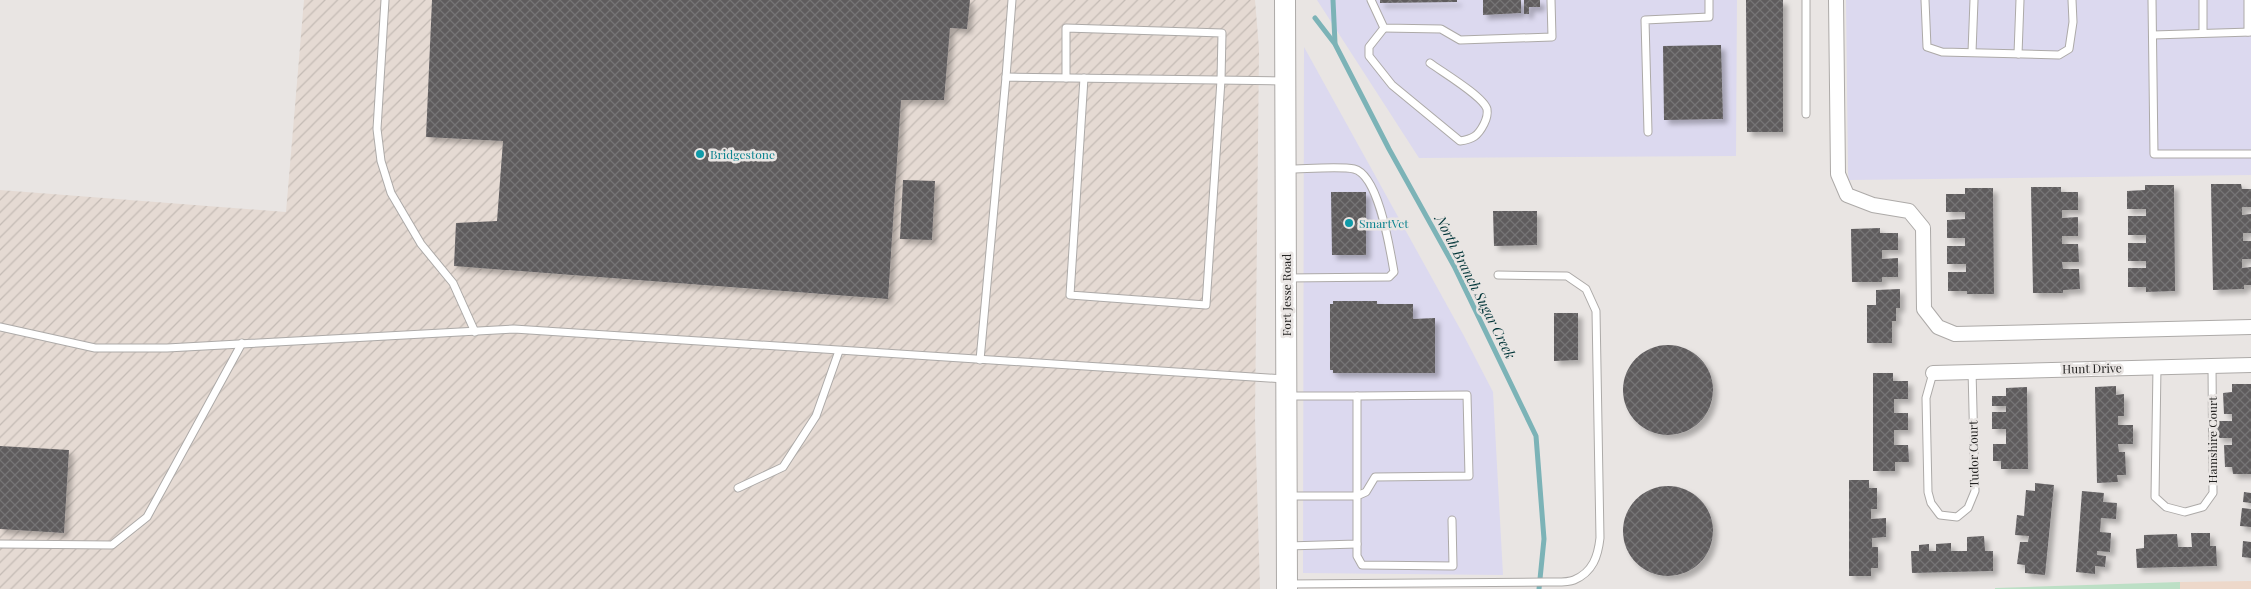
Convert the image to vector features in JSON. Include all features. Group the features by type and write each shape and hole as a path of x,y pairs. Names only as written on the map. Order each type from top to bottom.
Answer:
{"main road":[{"name":"Fort Jesse Road","path":"1285,0 1287,586"}],"street":[{"path":"1836,0 1838,174 1847,195 1873,205 1909,211 1923,228 1924,309 1938,327 1954,334 2251,327"},
{"name":"Hunt Drive","path":"1933,373 1972,370 2251,365"}],"lane":[{"path":"385,0 377,129 381,161 391,193 421,244 453,283 475,332"},
{"path":"980,360 1012,0"},
{"path":"1371,0 1384,28"},
{"path":"1384,28 1441,29 1460,40 1552,37 1551,0"},
{"path":"1648,132 1645,20 1709,17 1709,0"},
{"path":"1806,0 1806,114"},
{"path":"1925,0 1927,47 1942,52 2059,55 2069,50 2073,22 2072,0"},
{"path":"1972,52 1974,0"},
{"path":"2018,54 2020,0"},
{"path":"2152,0 2154,154 2251,154"},
{"path":"2203,0 2204,33"},
{"path":"2152,35 2250,32 2248,0"},
{"path":"1066,78 1066,28 1222,32 1221,80 1206,305 1070,295 1084,78"},
{"path":"1384,28 1369,47 1369,56 1392,86 1460,141 1472,139 1480,132 1487,119 1487,109 1480,100 1430,63"},
{"path":"1006,77 1285,81"},
{"path":"1286,169 1354,169 1361,173 1366,178 1383,215 1394,272 1388,277 1286,278"},
{"path":"1287,586 1574,581 1589,569 1598,557 1600,538 1596,311 1586,290 1567,276 1498,275"},
{"path":"0,327 95,348 167,348 514,329 980,360 1357,396 1467,395 1469,476 1375,477 1366,492 1357,496 1287,496"},
{"path":"0,544 112,545 147,517 242,343"},
{"path":"738,488 783,466 816,416 838,351"},
{"name":"Hamshire Court","path":"2156,366 2155,496 2166,507 2185,512 2203,507 2213,493 2212,366"},
{"name":"Tudor Court","path":"1933,373 1926,398 1928,492 1931,503 1940,515 1957,517 1968,508 1975,491 1972,370"},
{"path":"1357,396 1357,556 1362,565 1453,566 1452,520"},
{"path":"1287,546 1357,544"}],"shaded area":[{"name":"Bridgestone","path":"304,0 1255,0 1259,49 1255,418 1260,589 0,589 0,190 286,212"},
{"path":"1317,0 1737,0 1736,156 1419,158"},
{"path":"1846,0 2251,0 2251,175 1849,180"},
{"path":"1304,47 1493,392 1503,575 1303,573"},
{"path":"2251,581 2251,589 2180,589 2180,582"}],"green space":[{"path":"2180,582 2180,589 1995,589 1995,588"}],"building":[{"name":"Bridgestone","path":"432,0 970,0 967,29 950,28 944,100 901,100 888,299 454,266 456,223 497,221 503,141 426,137"},
{"path":"1380,0 1457,0 1457,2 1380,3"},
{"path":"1483,0 1521,0 1521,13 1483,15"},
{"path":"1524,0 1540,0 1540,7 1529,7 1529,14 1524,14"},
{"path":"1746,0 1783,0 1783,132 1747,132"},
{"path":"1721,45 1723,119 1664,120 1663,46"},
{"path":"903,180 935,181 932,240 900,239"},
{"path":"2211,184 2241,184 2242,189 2251,189 2251,207 2242,207 2242,215 2251,214 2251,233 2243,233 2243,241 2251,241 2251,259 2242,259 2242,268 2251,267 2251,285 2244,285 2244,289 2213,290"},
{"path":"2145,185 2174,185 2175,291 2146,292 2146,287 2128,287 2128,268 2146,268 2146,261 2128,261 2128,243 2146,243 2146,235 2128,235 2128,216 2146,216 2146,209 2127,209 2127,191 2145,190"},
{"path":"2031,187 2061,187 2061,192 2078,192 2078,210 2062,210 2062,218 2078,217 2078,236 2062,236 2062,244 2078,244 2079,262 2062,262 2063,269 2079,269 2080,289 2063,290 2063,293 2033,293"},
{"path":"1965,188 1993,188 1994,294 1967,294 1967,291 1948,291 1948,272 1966,272 1966,264 1947,264 1947,246 1965,246 1965,238 1947,238 1947,220 1965,219 1965,212 1946,212 1946,194 1965,194"},
{"name":"SmartVet","path":"1331,192 1366,192 1366,255 1332,255"},
{"path":"1493,211 1537,211 1537,245 1494,246"},
{"path":"1880,228 1880,233 1898,233 1898,250 1882,250 1882,259 1898,258 1898,277 1882,277 1882,282 1852,282 1851,229"},
{"path":"1900,289 1900,308 1896,308 1896,321 1892,321 1892,343 1867,343 1867,305 1876,305 1876,290"},
{"path":"1333,301 1377,301 1377,304 1413,304 1413,319 1435,318 1435,373 1333,373 1333,370 1330,370 1330,304 1333,304"},
{"path":"1554,313 1578,313 1578,360 1554,361"},
{"path":"1668,345 1685,348 1700,358 1710,373 1713,390 1710,407 1700,422 1685,432 1668,435 1651,432 1636,422 1626,407 1623,390 1626,373 1636,358 1651,348"},
{"path":"1873,373 1893,373 1893,381 1908,381 1908,399 1894,399 1894,413 1908,413 1908,430 1894,430 1894,445 1908,445 1909,462 1895,462 1895,471 1873,471"},
{"path":"2232,384 2251,384 2251,474 2233,474 2232,467 2225,467 2224,445 2232,445 2232,438 2218,438 2217,421 2232,421 2232,414 2224,414 2223,393 2232,392"},
{"path":"2116,386 2116,395 2124,394 2124,416 2118,416 2118,425 2133,425 2133,444 2118,444 2119,452 2125,452 2126,475 2117,475 2118,482 2097,483 2095,387"},
{"path":"2027,387 2028,469 2001,469 2001,461 1993,461 1993,444 2006,444 2006,429 1992,429 1992,412 2006,412 2006,406 1992,406 1992,396 2006,396 2006,388"},
{"path":"0,446 69,450 64,533 0,529"},
{"path":"1849,480 1869,480 1869,488 1877,488 1877,509 1871,509 1871,519 1886,518 1886,537 1872,538 1872,547 1878,547 1878,568 1871,568 1871,576 1849,576"},
{"path":"2035,483 2054,485 2045,575 2025,573 2025,565 2017,564 2020,542 2028,542 2029,536 2015,535 2017,515 2024,516 2026,490 2035,491"},
{"path":"1659,486 1677,486 1693,493 1706,506 1713,522 1713,540 1706,556 1693,569 1677,576 1659,576 1643,569 1630,556 1623,540 1623,522 1630,506 1643,493"},
{"path":"2082,491 2104,493 2103,502 2117,503 2116,519 2101,518 2100,532 2111,533 2110,552 2097,551 2097,555 2106,556 2105,567 2095,566 2095,574 2076,572"},
{"path":"2244,492 2251,493 2251,503 2243,502"},
{"path":"2242,508 2251,509 2251,527 2240,526"},
{"path":"2191,533 2210,533 2210,546 2216,546 2217,566 2137,568 2136,549 2144,548 2144,535 2177,534 2178,547 2192,547"},
{"path":"1984,536 1985,551 1993,551 1993,571 1912,573 1911,551 1919,551 1919,545 1929,544 1929,551 1936,551 1936,544 1951,543 1951,551 1967,551 1967,537"},
{"path":"2243,541 2251,542 2251,558 2242,557"}],"waterway":[{"path":"1333,0 1335,43"},
{"name":"North Branch Sugar Creek","path":"1315,18 1335,44 1389,149 1454,266 1536,436 1544,539 1539,589"}],"place":[{"name":"Bridgestone","path":"700,154"},
{"name":"SmartVet","path":"1349,223"}]}
